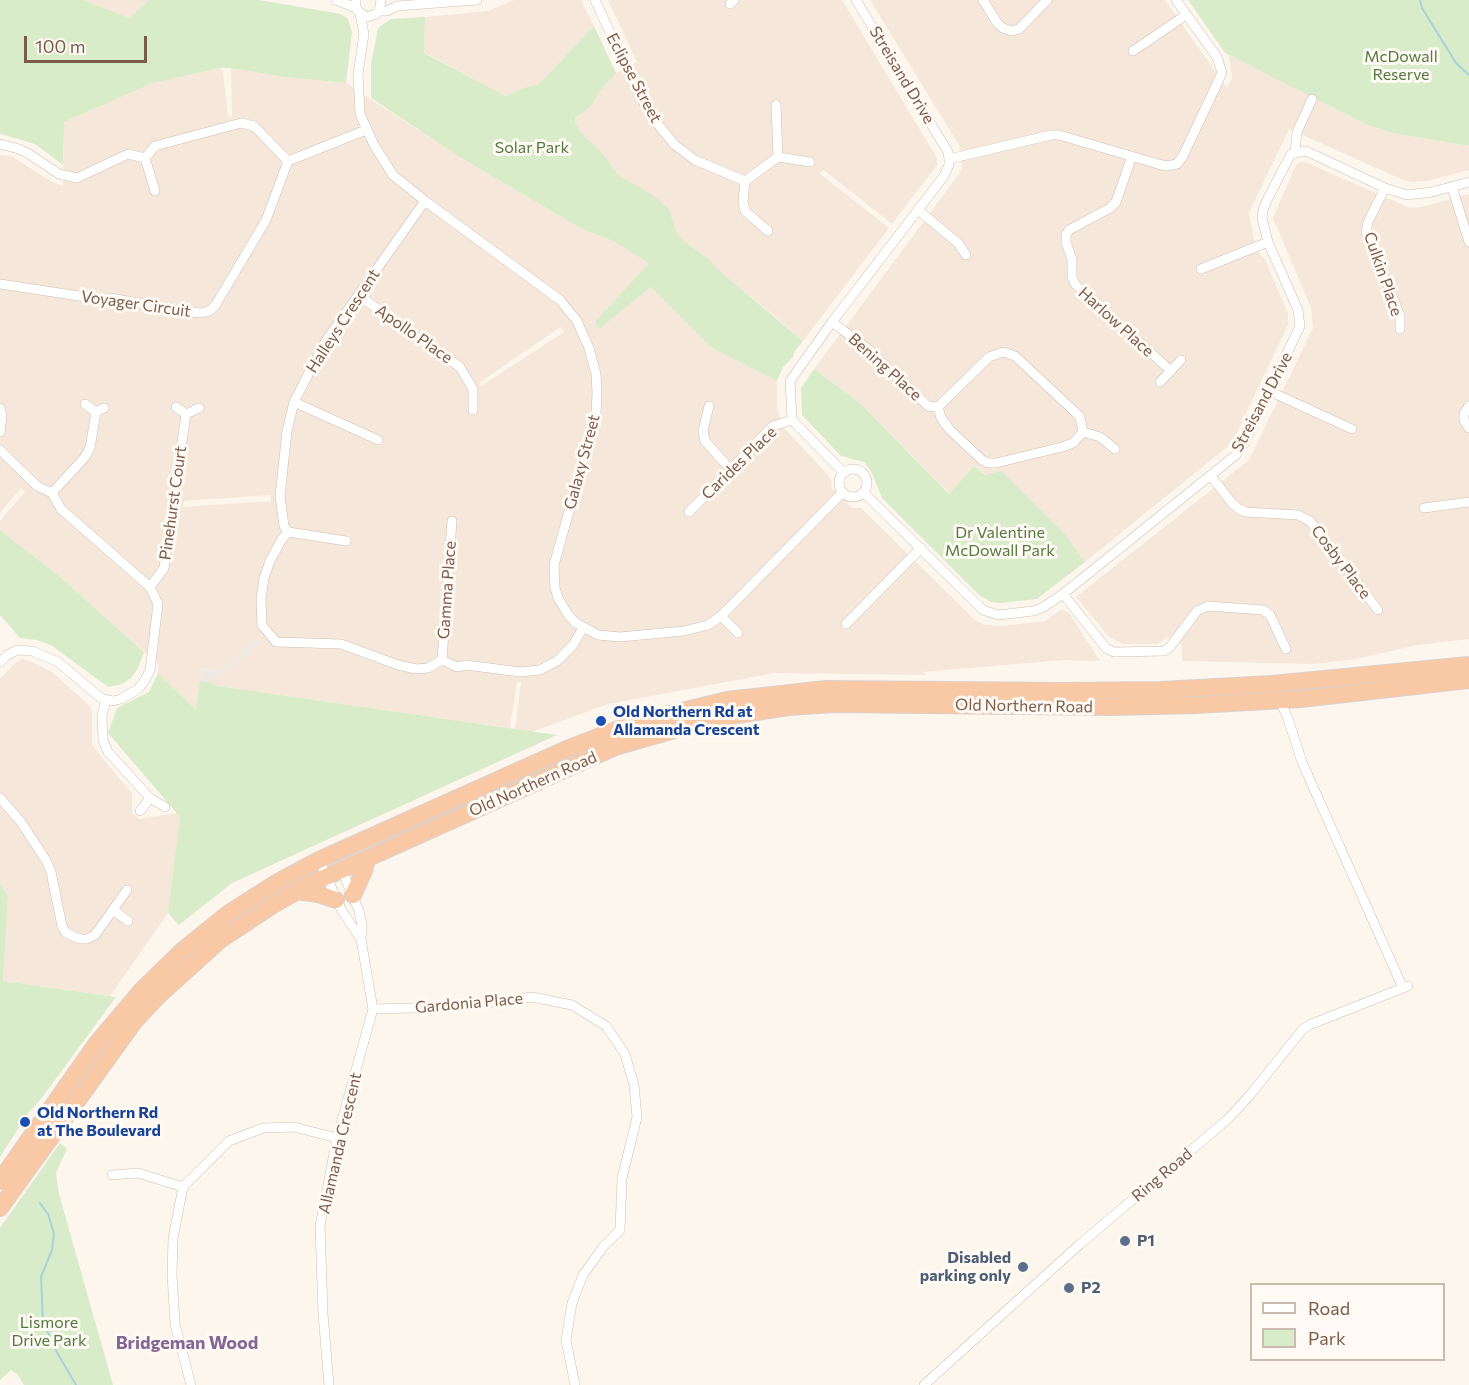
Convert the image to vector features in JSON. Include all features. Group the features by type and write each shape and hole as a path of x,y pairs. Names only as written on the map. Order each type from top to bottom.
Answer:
{"highway":[{"name":"Old Northern Road","path":"1,1178 98,1043 158,973 229,913 276,883 326,857 593,738 668,713 727,700 826,688 1102,691 1272,684 1469,665"},
{"name":"Old Northern Road","path":"0,1208 134,1022 158,996 220,940 296,891 615,747 672,729 742,713 788,707 835,704 1153,706 1280,701 1469,680"},
{"path":"353,895 367,859"},
{"path":"296,891 318,894 336,900"}],"street":[{"path":"338,0 346,6 358,7 367,16 397,6 477,0"},
{"path":"381,0 397,6"},
{"name":"Galaxy Street","path":"364,34 381,0"},
{"name":"Eclipse Street","path":"595,0 632,80 660,127 675,145 695,160 745,181"},
{"name":"Streisand Drive","path":"856,0 948,152 949,159"},
{"path":"983,0 1002,28 1012,31 1019,29 1047,0"},
{"path":"792,420 790,381 832,322 944,176 949,159 1059,135 1167,166 1177,164 1222,74 1217,57 1176,0"},
{"name":"Galaxy Street","path":"358,7 364,34 357,92 360,114 366,130 393,175 560,300 577,321 589,348 596,374 596,414 554,565 558,598 569,616 584,628"},
{"path":"1133,51 1186,15"},
{"path":"1312,99 1297,132 1295,152 1306,151 1385,188 1414,195 1469,182"},
{"path":"776,105 778,157"},
{"path":"145,158 155,146 241,123 254,126 288,161 366,130"},
{"path":"0,144 29,153 46,166 68,177 77,178 128,154 145,158"},
{"name":"Streisand Drive","path":"792,420 844,473 854,469 864,473 868,483 864,493 972,601 988,613 998,615 1042,608 1063,594 1237,454 1298,334 1300,319 1298,310 1263,226 1263,210 1287,160 1295,152"},
{"name":"Harlow Place","path":"1132,156 1116,202 1110,208 1069,230 1066,235 1072,277 1075,284 1171,371"},
{"path":"768,231 745,211 743,202 745,181 778,157 810,162"},
{"path":"145,158 155,191"},
{"name":"Voyager Circuit","path":"0,284 92,298 103,302 110,298 190,312 208,311 215,306 266,220 288,161"},
{"path":"1452,187 1469,242"},
{"name":"Culkin Place","path":"1385,188 1368,222 1366,232 1400,316 1400,329"},
{"name":"Halleys Crescent","path":"288,532 284,526 280,496 286,431 294,402 323,345 425,201"},
{"path":"918,210 958,243 966,255"},
{"path":"1202,269 1268,242"},
{"name":"Apollo Place","path":"358,295 460,367 473,389 473,410"},
{"name":"Bening Place","path":"832,322 868,349 928,406 938,407"},
{"name":"Bening Place","path":"1003,352 1015,356 1074,411 1080,417 1083,432 1073,443 1062,447 988,463 950,430 940,418 938,407 989,357 1003,352"},
{"path":"1160,382 1181,360"},
{"path":"1269,391 1352,429"},
{"path":"294,402 378,440"},
{"path":"52,493 85,457 90,448 100,410 85,404"},
{"path":"709,406 703,431 705,441 730,469"},
{"path":"1469,406 1464,414 1469,428"},
{"path":"176,407 186,414 198,408"},
{"path":"0,408 2,416 0,432"},
{"name":"Pinehurst Court","path":"150,587 164,568 186,414"},
{"name":"Carides Place","path":"689,512 773,426 792,420"},
{"path":"1083,432 1100,436 1115,449"},
{"path":"0,450 37,486 52,493 62,509 150,587 158,604 150,670 145,680 130,695 113,701 100,698 58,662 32,651 17,650 0,662"},
{"path":"842,493 839,480 844,473"},
{"name":"Cosby Place","path":"1211,476 1232,503 1245,512 1298,515 1310,521 1378,610"},
{"path":"346,541 288,532 282,539 264,578 261,599 262,625 276,642 341,644 398,665 416,669 428,668 442,660 457,667 466,665 520,672 540,670 557,662 573,645 584,628 598,634 620,637 700,628 721,616 842,493"},
{"path":"842,493 854,498 864,493"},
{"path":"1424,508 1469,502"},
{"name":"Gamma Place","path":"442,660 452,521"},
{"path":"846,624 921,548"},
{"path":"1063,594 1106,648 1114,652 1164,651 1170,647 1197,611 1208,606 1263,610 1270,615 1286,649"},
{"path":"721,616 738,633"},
{"path":"1272,684 1280,701"},
{"path":"106,700 102,715 103,740 108,752 150,798 165,807"},
{"name":"Ring Road","path":"924,1385 1079,1245 1228,1119 1302,1030 1309,1025 1405,987 1302,762 1280,701"},
{"path":"0,798 21,822 47,862 62,926 66,933 73,937 87,939 95,935 127,890"},
{"path":"140,811 150,798"},
{"name":"Allamanda Crescent","path":"326,857 341,870 353,895 362,925 361,939 373,1009 338,1138 320,1226 323,1314 329,1385"},
{"name":"Allamanda Crescent","path":"326,857 326,877 336,900 361,939"},
{"path":"113,910 128,921"},
{"name":"Gardonia Place","path":"373,1009 455,1007 532,998 542,999 572,1005 606,1026 625,1054 634,1085 637,1117 622,1178 620,1230 603,1247 583,1275 572,1303 566,1340 575,1385"},
{"path":"191,1385 176,1324 172,1286 173,1238 183,1187 229,1141 263,1128 294,1127 338,1138"},
{"path":"112,1175 138,1173 183,1187"}],"shaded area":[{"path":"85,0 149,0 129,18"},
{"path":"514,0 581,0 594,26 520,104 424,52 425,17 488,11"},
{"path":"608,0 842,0 937,158 937,165 892,224 824,170 819,173 889,228 803,341 664,226 613,179 571,123 616,73 637,62"},
{"path":"870,0 1165,0 1227,88 1232,78 1229,55 1367,125 1392,133 1469,146 1469,170 1427,181 1403,180 1289,129 1249,213 1254,239 1288,314 1288,325 1232,443 1085,562 1064,533 974,466 950,494 859,402 814,369 962,168 959,145"},
{"path":"220,68 223,71 228,117 232,116 231,68 285,77 346,83 458,156 582,229 615,242 651,262 595,322 599,328 651,287 712,348 777,381 777,408 784,428 829,476 832,482 831,487 852,508 861,508 974,619 984,625 1003,626 1045,621 1061,610 1065,611 1069,613 1100,661 1064,660 923,672 926,675 775,673 608,704 532,732 515,729 521,682 517,682 510,728 218,686 210,682 263,642 260,638 218,671 202,669 196,711 158,673 159,665 64,580 0,530 0,521 25,492 21,488 0,513 0,155 13,157 52,182 63,186 64,122 153,83","holes":["561,327 564,332 481,386 480,382","271,495 271,501 183,507 184,501"]},
{"path":"1301,162 1410,208 1469,194 1469,639 1417,645 1356,659 1314,664 1182,661 1182,645 1167,637 1158,644 1122,644 1108,636 1076,597 1249,460 1313,328 1311,308 1273,218 1296,165"},
{"path":"260,638 263,642 210,682 200,681 202,669 218,671"},
{"path":"22,659 51,671 90,706 92,744 132,793 132,813 139,819 177,813 181,817 168,913 110,996 3,981 8,896 0,885 0,679"}],"green space":[{"path":"0,0 85,0 129,18 149,0 259,0 341,14 348,19 352,32 346,83 220,68 153,83 64,122 63,165 35,144 0,134"},
{"name":"McDowall Reserve","path":"1188,0 1469,0 1469,146 1392,133 1367,125 1225,53"},
{"name":"Solar Park","path":"425,17 424,53 506,96 539,84 594,26 616,73 590,107 575,118 575,123 618,175 651,194 669,209 675,230 681,239 710,260 716,268 803,341 793,357 783,367 777,381 712,348 651,287 599,329 595,322 649,263 615,242 582,229 458,156 371,98 371,64 378,28 391,19"},
{"name":"Dr Valentine McDowall Park","path":"814,369 859,402 949,494 974,466 985,475 1001,471 1064,533 1085,562 1037,599 1000,603 991,602 979,595 882,498 872,473 864,462 841,456 802,415 801,388"},
{"path":"0,530 64,580 144,652 131,678 122,684 108,687 51,645 20,638 0,615"},
{"path":"158,673 196,710 200,681 218,686 557,735 232,883 179,925 168,913 180,817 108,733 117,708 149,692"},
{"path":"0,885 8,896 3,981 116,997 29,1112 0,1157"},
{"name":"Lismore Drive Park","path":"60,1143 67,1149 56,1173 59,1194 113,1385 24,1385 18,1375 11,1370 0,1380 0,1228"}],"waterway":[{"path":"1420,0 1422,8 1456,63 1469,75"},
{"path":"40,1203 48,1214 54,1234 52,1250 41,1277 43,1321 55,1349 76,1385"}],"place":[{"name":"Old Northern Rd at Allamanda Crescent","path":"601,721"},
{"name":"Old Northern Rd at The Boulevard","path":"25,1122"},
{"name":"P1","path":"1125,1241"},
{"name":"Disabled parking only","path":"1023,1267"},
{"name":"P2","path":"1069,1288"}],"district":[{"name":"Bridgeman Wood","path":"187,1343"}]}
